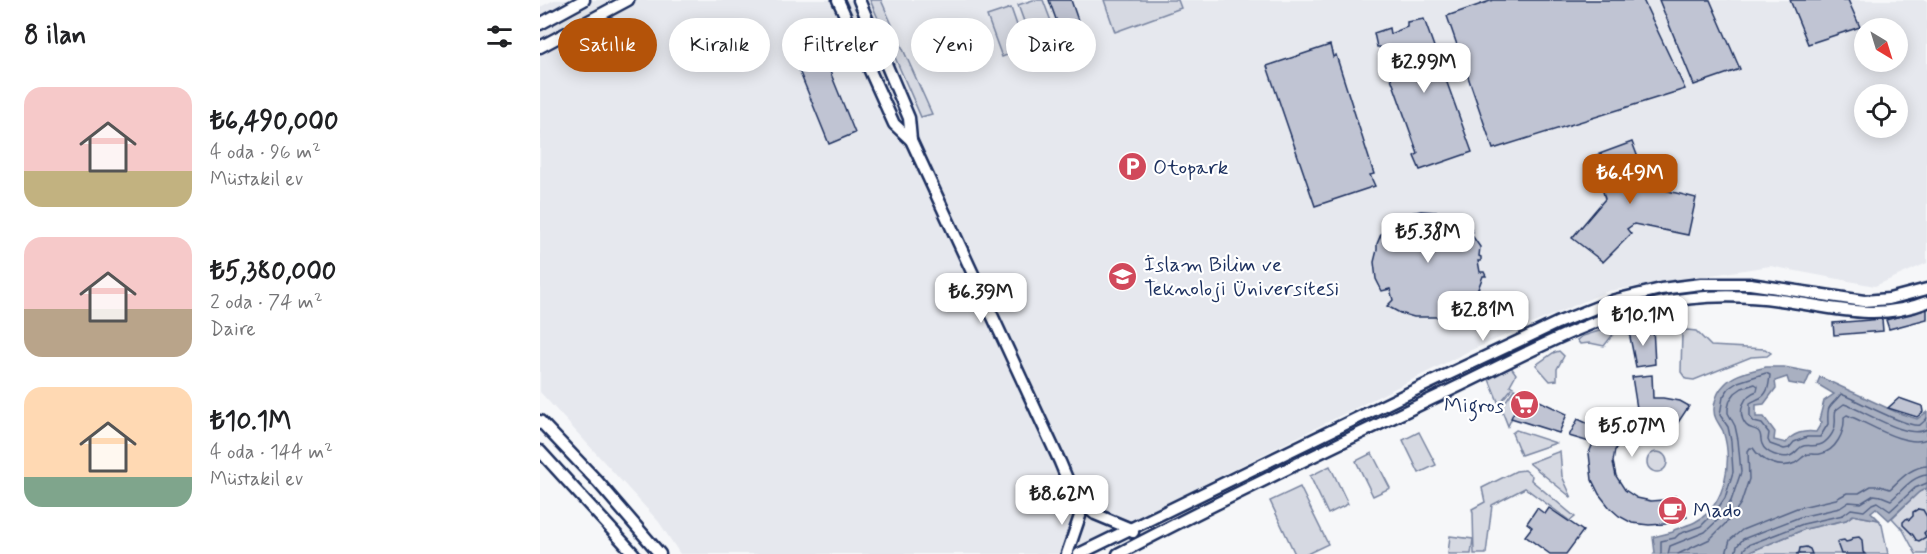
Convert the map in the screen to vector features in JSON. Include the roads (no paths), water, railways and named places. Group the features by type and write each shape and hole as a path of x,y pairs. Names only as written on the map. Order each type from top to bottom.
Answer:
{"street":[{"path":"540,24 584,0"},
{"path":"540,47 628,0"},
{"path":"838,0 894,124 911,140"},
{"path":"859,0 909,118 911,140 1075,498 1080,516 1067,554"},
{"path":"1079,554 1417,389 1557,323 1615,300 1661,289 1701,284 1750,284 1864,301 1889,299 1927,289"},
{"path":"1118,554 1552,342 1605,319 1682,298 1714,295 1778,300 1857,313 1894,310 1927,302"},
{"path":"540,421 605,490 660,554"},
{"path":"540,451 634,554"},
{"path":"1075,498 1095,514 1131,529 1139,543"}],"water":[{"path":"1766,367 1784,367 1811,372 1805,386 1789,383 1787,377 1775,381 1776,388 1764,404 1756,405 1756,417 1764,417 1775,432 1774,440 1786,443 1799,433 1816,432 1822,422 1819,420 1824,401 1834,394 1817,384 1820,377 1896,412 1917,419 1927,412 1927,488 1919,492 1889,520 1876,508 1871,512 1879,520 1853,515 1846,520 1805,529 1745,554 1654,554 1653,537 1673,532 1706,515 1720,494 1727,469 1727,456 1723,431 1715,415 1714,406 1719,392 1733,378"}],"place":[{"name":"Otopark","path":"1132,167"},
{"name":"İslam Bilim ve Teknoloji Üniversitesi","path":"1123,276"},
{"name":"Migros","path":"1525,405"},
{"name":"Mado","path":"1672,510"}]}
